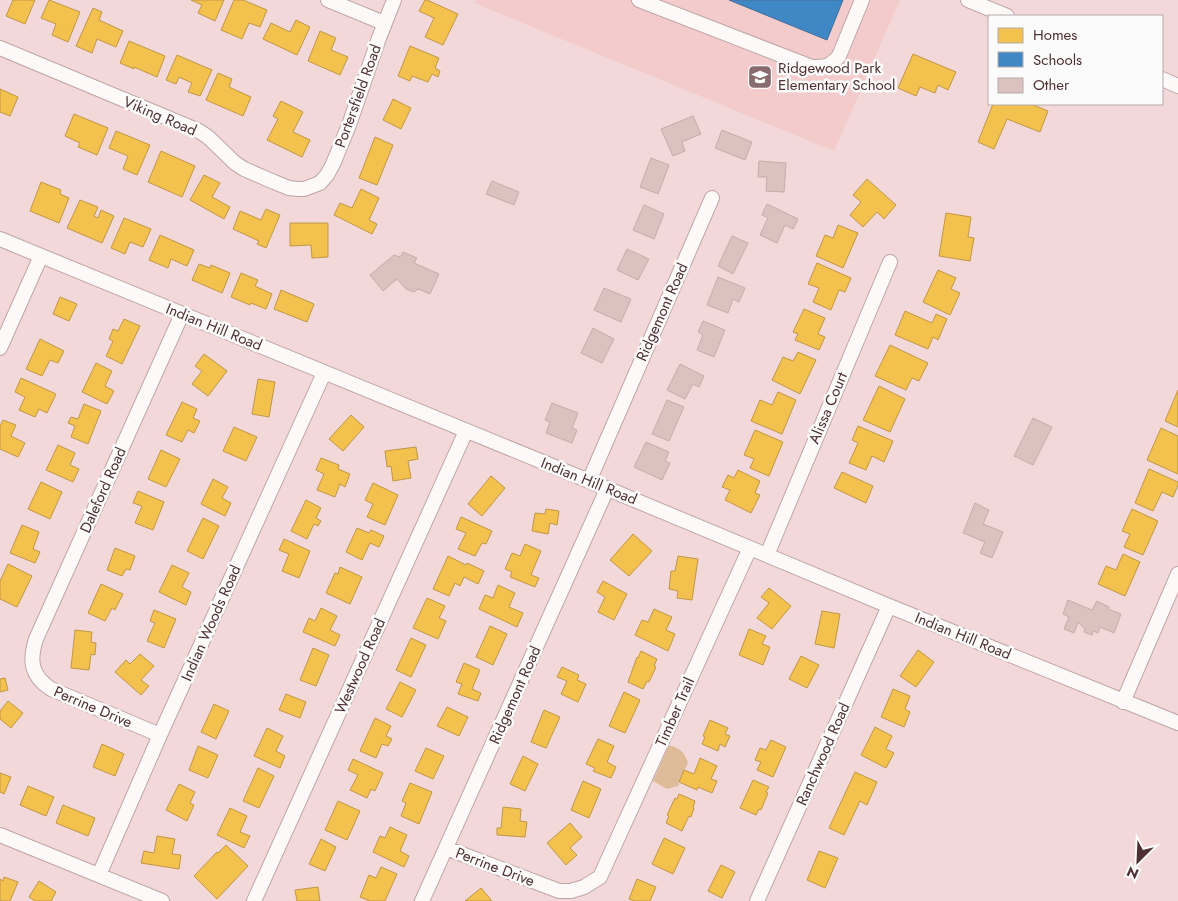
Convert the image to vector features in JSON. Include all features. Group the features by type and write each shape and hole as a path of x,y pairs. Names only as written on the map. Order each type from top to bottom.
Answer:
{"street":[{"path":"328,0 384,23"},
{"name":"Portersfield Road","path":"313,186 320,183 333,164 394,0"},
{"path":"639,0 812,68 833,64 839,56 862,0"},
{"path":"968,0 1006,15"},
{"name":"Viking Road","path":"0,48 199,131 244,170 289,188 298,189 313,186"},
{"path":"1163,79 1178,86"},
{"name":"Ridgemont Road","path":"589,481 712,198"},
{"name":"Indian Hill Road","path":"0,239 889,606 1178,723"},
{"path":"0,348 41,256"},
{"name":"Alissa Court","path":"767,555 890,262"},
{"name":"Daleford Road","path":"34,669 32,657 36,639 182,314"},
{"name":"Indian Woods Road","path":"99,875 324,372"},
{"name":"Westwood Road","path":"254,901 466,431"},
{"name":"Ridgemont Road","path":"422,901 608,489"},
{"name":"Timber Trail","path":"600,877 750,548"},
{"path":"1123,702 1178,574"},
{"name":"Ranchwood Road","path":"757,901 889,606"},
{"name":"Perrine Drive","path":"34,669 40,680 51,689 160,735"},
{"path":"0,835 162,901"},
{"name":"Perrine Drive","path":"446,848 559,891 571,892 600,877"}],"shaded area":[{"name":"Ridgewood Park Elementary School","path":"476,0 900,0 834,151 474,3"},
{"path":"669,745 681,751 688,763 678,786 667,789 653,781"}],"building: Homes":[{"path":"13,0 35,0 25,24 6,16"},
{"path":"49,0 80,12 68,42 52,35 56,24 41,18"},
{"path":"191,0 224,0 215,21 198,13 202,5"},
{"path":"234,0 243,0 267,10 260,27 249,23 242,39 221,30"},
{"path":"425,0 458,14 443,45 425,37 434,18 419,11"},
{"path":"93,8 102,12 99,20 123,31 116,47 97,39 92,53 76,46"},
{"path":"296,20 310,27 297,55 263,39 271,23 290,32"},
{"path":"320,31 336,38 331,50 348,57 340,75 308,61"},
{"path":"129,41 165,56 157,77 120,63"},
{"path":"410,46 439,58 435,68 440,71 438,77 432,74 428,82 412,76 410,81 398,76"},
{"path":"913,54 956,72 948,90 938,85 935,93 920,87 916,96 898,88"},
{"path":"177,55 212,70 200,96 188,92 192,83 179,77 176,84 166,80"},
{"path":"218,73 232,79 229,87 251,97 243,116 206,100"},
{"path":"0,89 18,97 10,116 0,112"},
{"path":"393,99 411,108 401,129 383,120"},
{"path":"281,101 303,112 293,132 310,140 302,157 267,140 278,119 273,116"},
{"path":"993,105 1033,105 1048,111 1040,132 1007,119 994,149 978,142"},
{"path":"74,114 108,128 97,155 78,147 80,143 65,136"},
{"path":"116,131 150,145 137,175 123,169 128,156 109,148"},
{"path":"375,137 393,145 377,185 359,178"},
{"path":"161,151 195,166 182,197 148,182"},
{"path":"204,175 220,183 212,197 230,207 224,219 190,200"},
{"path":"867,179 896,205 884,219 877,212 863,227 850,215 861,202 853,195"},
{"path":"41,182 61,190 60,194 69,198 59,223 30,211"},
{"path":"361,189 379,198 369,220 377,224 372,234 334,215 340,203 352,208"},
{"path":"80,200 98,207 94,216 98,218 101,210 114,216 102,243 67,228"},
{"path":"266,209 280,215 266,248 257,244 259,241 233,229 240,211 261,220"},
{"path":"946,213 971,217 968,237 974,238 970,261 939,256"},
{"path":"124,218 151,229 143,247 130,242 125,254 111,248"},
{"path":"290,223 328,223 328,257 312,258 311,245 290,246"},
{"path":"838,225 858,233 843,268 816,256 825,235 833,238"},
{"path":"160,235 194,250 187,266 171,259 168,268 149,260"},
{"path":"817,263 851,278 845,292 839,290 831,310 813,302 819,288 808,284"},
{"path":"199,264 210,268 211,265 230,273 222,293 192,280"},
{"path":"938,270 956,278 951,289 960,293 950,315 923,302"},
{"path":"241,273 258,280 255,286 272,294 266,309 231,297"},
{"path":"281,290 314,304 307,322 274,309"},
{"path":"60,297 77,304 69,321 53,314"},
{"path":"804,309 825,318 818,334 825,337 819,350 795,340 798,334 793,332"},
{"path":"905,311 932,323 936,314 947,319 938,340 933,337 928,349 895,335"},
{"path":"124,319 140,326 122,364 106,356 113,341 109,339 113,329 118,331"},
{"path":"40,339 64,351 58,363 50,360 42,376 26,369"},
{"path":"890,345 928,363 919,381 912,378 906,390 875,376"},
{"path":"798,352 816,360 800,394 772,380 783,357 793,361"},
{"path":"204,354 227,371 208,396 192,384 202,371 195,366"},
{"path":"96,363 112,371 105,386 114,391 107,404 82,392"},
{"path":"21,378 56,394 47,413 39,409 35,417 19,410 25,397 15,392"},
{"path":"258,379 275,382 269,417 252,414"},
{"path":"879,386 905,399 890,432 863,420"},
{"path":"1178,390 1178,427 1165,421"},
{"path":"778,392 796,400 782,434 751,421 760,400 772,405"},
{"path":"182,402 197,409 193,418 200,421 194,433 188,430 182,442 166,435"},
{"path":"84,404 101,411 88,444 71,437 75,426 68,423 71,417 78,419"},
{"path":"351,415 364,427 343,451 329,439"},
{"path":"3,420 16,425 11,436 25,443 18,457 0,449 0,426"},
{"path":"858,426 893,441 884,462 872,456 866,470 849,463 858,443 852,440"},
{"path":"234,427 257,437 246,461 223,451"},
{"path":"1161,428 1178,436 1178,474 1147,460"},
{"path":"755,430 783,442 769,476 750,468 754,459 744,455"},
{"path":"58,445 75,453 70,465 79,469 73,482 46,470"},
{"path":"416,447 418,459 408,461 411,478 393,481 391,466 387,467 385,451"},
{"path":"161,450 180,459 166,487 148,479"},
{"path":"321,458 339,465 338,469 350,474 345,487 340,484 335,497 317,490 324,474 316,470"},
{"path":"1149,469 1178,482 1173,497 1162,492 1153,511 1135,503"},
{"path":"738,470 760,481 755,493 760,495 751,513 725,500 730,490 722,487 728,475 734,478"},
{"path":"842,472 873,486 866,503 834,488"},
{"path":"491,476 505,488 482,516 468,504"},
{"path":"213,479 228,487 222,498 231,503 225,516 201,504"},
{"path":"41,482 62,492 50,519 28,509"},
{"path":"373,483 398,495 385,525 367,517 373,504 365,500"},
{"path":"138,491 164,502 153,530 135,523 142,506 133,503"},
{"path":"306,500 321,508 316,518 321,521 318,526 314,524 307,539 291,531"},
{"path":"546,509 559,511 557,525 550,523 548,534 532,531 535,513 545,514"},
{"path":"1132,509 1158,521 1143,555 1124,547 1130,534 1122,531"},
{"path":"461,517 492,531 486,544 482,543 475,556 458,549 466,533 456,529"},
{"path":"203,518 219,526 203,559 187,551"},
{"path":"22,525 39,532 33,549 40,552 35,563 10,553"},
{"path":"357,528 369,533 371,530 384,536 379,547 370,543 362,560 346,552"},
{"path":"633,534 652,551 629,576 610,560"},
{"path":"284,539 310,551 299,578 282,571 289,554 279,550"},
{"path":"525,544 541,551 531,575 539,578 535,587 510,577 512,572 505,569 512,553 520,556"},
{"path":"115,548 135,556 130,570 126,569 122,576 107,570"},
{"path":"1123,554 1140,562 1125,596 1098,584 1106,566 1116,570"},
{"path":"448,556 484,571 478,584 464,577 460,586 455,583 449,596 433,589"},
{"path":"678,556 698,559 692,600 677,598 678,591 669,589 671,571 675,571"},
{"path":"8,564 32,576 17,607 0,599 0,581"},
{"path":"172,565 189,573 182,587 191,592 186,605 159,592"},
{"path":"340,567 362,577 350,604 326,593 335,573 338,574"},
{"path":"603,581 627,594 614,620 598,612 605,597 597,592"},
{"path":"101,584 123,594 115,610 112,608 105,621 88,613"},
{"path":"498,585 515,593 509,607 523,613 517,627 479,609 485,595 493,598"},
{"path":"769,588 791,606 772,629 757,618 769,603 761,597"},
{"path":"427,598 445,606 439,618 446,621 438,639 413,628"},
{"path":"321,608 337,616 330,630 340,635 335,646 303,632 309,618 315,621"},
{"path":"654,609 672,617 666,630 675,634 668,651 635,635 642,620 648,622"},
{"path":"154,610 176,619 164,648 147,641 155,623 150,621"},
{"path":"822,611 840,614 834,648 815,644"},
{"path":"490,626 507,634 493,665 476,657"},
{"path":"749,629 766,636 762,644 770,647 763,665 739,655"},
{"path":"75,630 92,632 91,642 96,643 95,655 91,654 89,670 71,668"},
{"path":"411,638 426,645 411,677 396,670"},
{"path":"313,648 329,655 316,686 300,680"},
{"path":"918,650 934,662 916,687 900,676"},
{"path":"641,651 657,659 654,666 656,667 649,682 647,681 643,689 628,682"},
{"path":"140,654 154,666 141,680 149,686 141,695 115,672 126,660 130,664"},
{"path":"801,656 819,665 807,688 789,679"},
{"path":"464,663 480,670 472,689 481,693 478,701 458,694 462,684 456,682"},
{"path":"562,667 579,675 577,680 586,684 578,702 561,694 567,681 557,677"},
{"path":"5,678 8,690 0,692 0,679"},
{"path":"400,682 416,690 402,717 386,709"},
{"path":"893,689 910,696 905,709 910,712 904,727 881,717"},
{"path":"624,692 640,700 625,733 609,726"},
{"path":"286,694 306,702 300,718 279,710"},
{"path":"8,701 23,713 11,728 0,719 0,711"},
{"path":"214,704 229,711 216,739 201,732"},
{"path":"447,707 468,717 459,736 437,726"},
{"path":"544,710 560,717 546,748 531,742"},
{"path":"375,718 391,726 386,736 392,739 388,746 382,744 376,758 360,751"},
{"path":"710,720 728,728 725,734 730,736 725,747 720,744 718,751 702,744 705,737 703,736"},
{"path":"875,727 892,736 886,749 894,753 886,768 861,755"},
{"path":"267,728 283,736 276,751 285,756 280,768 254,756"},
{"path":"598,739 614,746 607,762 616,767 611,778 593,771 595,768 586,764"},
{"path":"771,740 786,747 773,777 757,770 761,762 755,760 760,748 766,750"},
{"path":"102,744 124,754 115,776 93,767"},
{"path":"198,746 218,755 208,778 189,770"},
{"path":"426,748 444,756 433,779 415,771"},
{"path":"523,756 538,764 525,791 510,784"},
{"path":"700,758 717,766 711,779 717,781 712,793 698,787 697,790 679,782 684,770 694,774"},
{"path":"353,759 383,773 375,791 371,789 367,798 350,790 358,775 348,770"},
{"path":"258,768 274,776 259,808 243,801"},
{"path":"855,772 877,782 867,805 860,801 844,835 829,828"},
{"path":"0,773 11,777 4,794 0,792"},
{"path":"753,780 769,787 761,810 759,809 756,815 740,808"},
{"path":"583,781 601,789 589,818 571,810"},
{"path":"410,783 432,792 419,824 401,816 406,803 402,801"},
{"path":"179,784 195,792 190,803 194,805 187,821 166,810"},
{"path":"28,786 54,797 46,816 20,805"},
{"path":"679,794 695,801 691,817 689,816 682,831 666,823 669,816 667,815"},
{"path":"338,801 360,811 347,840 325,830"},
{"path":"63,805 95,818 88,836 56,823"},
{"path":"503,807 521,809 520,821 527,822 525,837 497,835 497,828 501,828"},
{"path":"230,808 247,816 240,832 250,836 244,848 217,835"},
{"path":"570,823 582,837 570,848 577,855 566,865 547,843"},
{"path":"390,827 407,835 400,851 409,856 404,867 373,852 380,836 385,838"},
{"path":"157,836 175,839 172,854 181,855 179,869 141,863 144,851 154,853"},
{"path":"664,838 685,848 673,874 652,864"},
{"path":"321,839 336,847 325,871 309,864"},
{"path":"226,845 248,866 217,899 194,876"},
{"path":"819,851 838,858 825,888 807,880"},
{"path":"721,865 735,872 722,898 708,891"},
{"path":"381,867 397,874 385,901 370,901 360,897 369,875 376,878"},
{"path":"4,877 18,882 10,901 0,900 0,879 3,881"},
{"path":"637,879 656,887 650,901 629,899"},
{"path":"39,881 56,892 51,901 35,901 29,897"},
{"path":"318,887 320,901 297,901 295,890"},
{"path":"481,888 492,901 465,901"}],"building: Schools":[{"path":"729,0 843,0 827,40"}],"building: Other":[{"path":"693,116 701,134 682,142 685,151 673,156 661,129"},
{"path":"722,130 752,142 745,160 715,148"},
{"path":"651,158 669,165 658,194 640,187"},
{"path":"759,161 786,163 784,192 766,191 767,177 758,177"},
{"path":"492,181 519,192 514,205 486,194"},
{"path":"767,204 798,219 793,229 785,225 777,243 760,235 768,218 762,215"},
{"path":"644,205 664,214 654,239 633,230"},
{"path":"732,236 748,243 733,274 718,266"},
{"path":"627,249 649,259 638,280 617,270"},
{"path":"403,252 417,258 414,263 439,274 430,294 418,289 414,292 406,289 397,279 383,291 370,275 394,255 400,257"},
{"path":"718,277 745,288 739,302 733,299 728,313 707,305"},
{"path":"604,288 631,299 621,322 594,310"},
{"path":"703,321 725,330 714,357 697,350 703,335 698,332"},
{"path":"593,328 614,339 602,363 581,353"},
{"path":"680,364 704,376 699,387 693,384 685,399 667,390"},
{"path":"667,400 684,407 669,441 652,434"},
{"path":"552,403 578,413 572,428 577,430 572,443 546,433 550,422 545,420"},
{"path":"1033,418 1052,427 1033,465 1014,456"},
{"path":"646,442 669,452 665,461 670,463 662,480 634,467"},
{"path":"975,503 989,510 983,524 1003,532 992,558 980,553 985,542 963,533"},
{"path":"1068,600 1092,610 1097,601 1109,607 1108,609 1121,614 1114,633 1100,627 1098,633 1093,631 1092,635 1084,632 1085,629 1078,622 1074,633 1064,629 1069,617 1063,614"}],"place":[{"name":"Ridgewood Park Elementary School","path":"760,77"}]}
